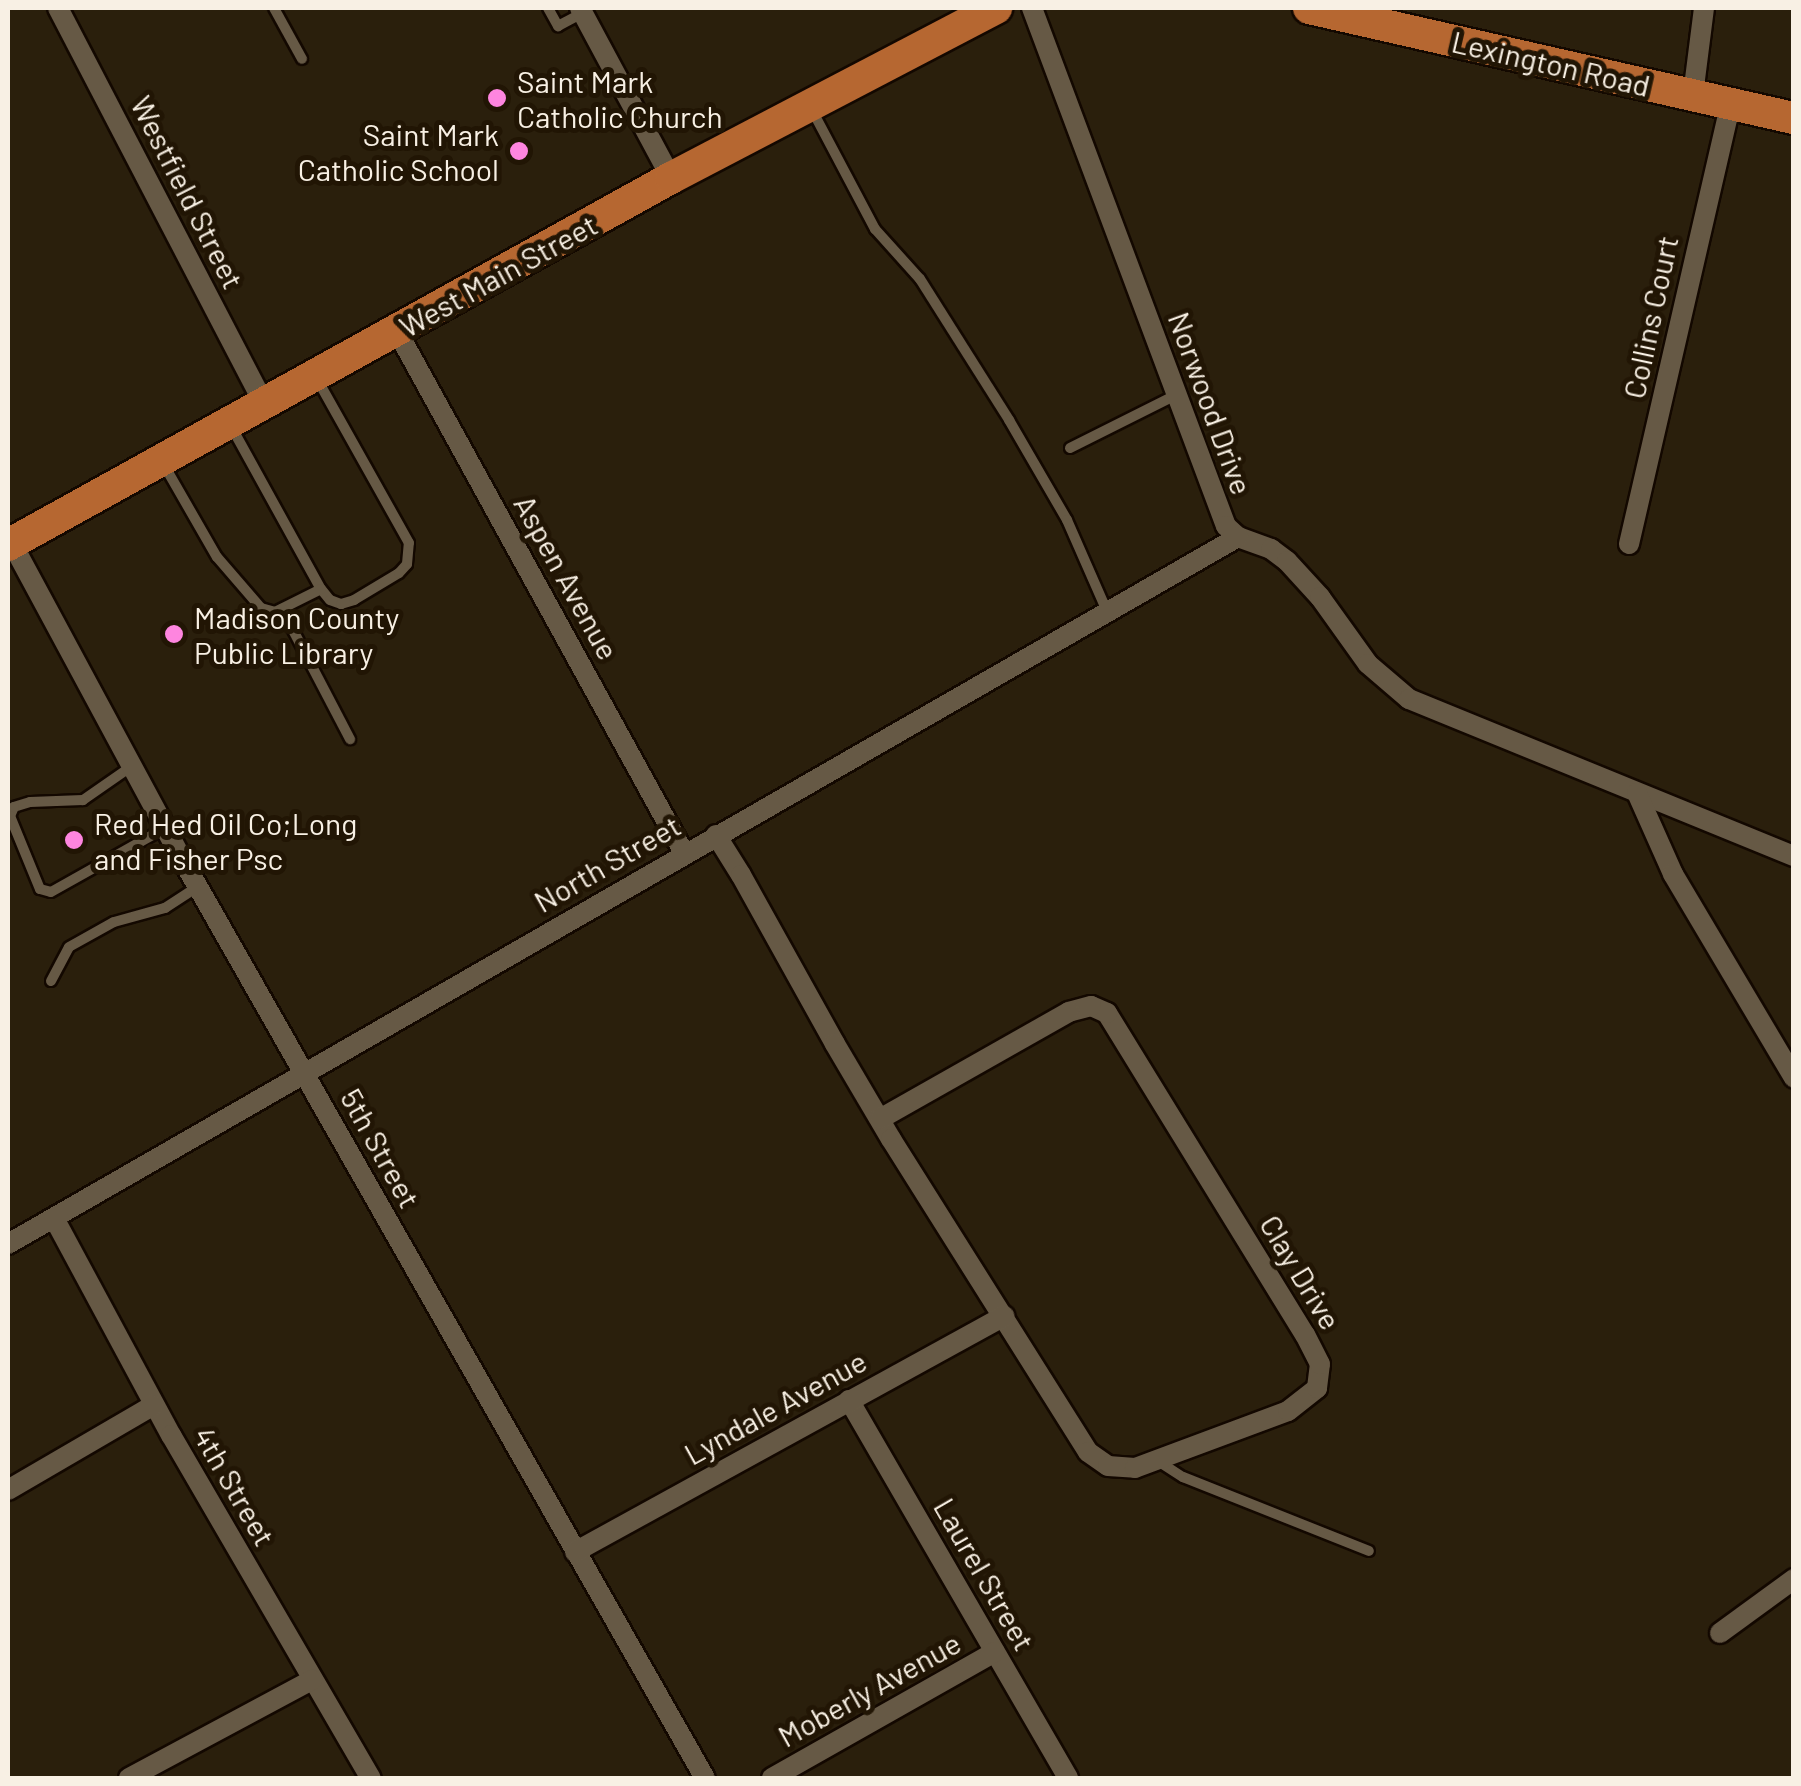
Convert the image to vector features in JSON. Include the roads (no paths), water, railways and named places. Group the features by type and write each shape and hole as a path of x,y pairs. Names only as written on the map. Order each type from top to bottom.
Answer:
{"main road":[{"name":"West Main Street","path":"9,541 671,178 993,8"},
{"name":"Lexington Road","path":"1309,8 1360,14 1794,118"}],"street":[{"name":"Westfield Street","path":"58,8 264,404"},
{"name":"Norwood Drive","path":"1032,8 1218,512 1238,537 1271,549 1287,561 1320,597 1368,664 1409,700 1794,856"},
{"path":"1693,95 1704,8"},
{"path":"581,10 671,178"},
{"name":"Collins Court","path":"1629,544 1731,103"},
{"name":"Aspen Avenue","path":"398,331 684,853"},
{"name":"North Street","path":"8,1244 1238,537"},
{"name":"5th Street","path":"9,541 198,886 705,1778"},
{"path":"1637,793 1673,874 1794,1078"},
{"name":"Clay Drive","path":"716,835 880,1119 1088,1452 1117,1469 1157,1461 1305,1401 1316,1388 1320,1364 1112,1018 1092,1006 1069,1012 880,1119"},
{"name":"4th Street","path":"54,1218 154,1406 371,1778"},
{"name":"Lyndale Avenue","path":"574,1552 1004,1316"},
{"name":"Laurel Street","path":"850,1400 1068,1778"},
{"path":"8,1490 154,1406"},
{"path":"1720,1632 1794,1579"},
{"name":"Moberly Avenue","path":"772,1778 995,1652"},
{"path":"129,1778 312,1680"}],"lane":[{"path":"274,8 302,59"},
{"path":"548,8 558,26 581,10"},
{"path":"810,106 875,229 920,279 1009,420 1068,520 1108,611"},
{"path":"229,422 321,589 330,600 341,604 354,600 399,573 406,564 409,543 316,376"},
{"path":"1070,448 1176,395"},
{"path":"161,460 216,557 261,608 268,613 282,609 321,589"},
{"path":"282,609 350,739"},
{"path":"132,766 83,800 30,802 14,807 10,816 40,889 52,892 166,828"},
{"path":"51,981 68,947 114,922 165,908 198,886"},
{"path":"1157,1461 1183,1478 1369,1551"}],"place":[{"name":"Saint Mark Catholic Church","path":"497,98"},
{"name":"Saint Mark Catholic School","path":"519,151"},
{"name":"Madison County Public Library","path":"174,634"},
{"name":"Red Hed Oil Co;Long and Fisher Psc","path":"74,840"}]}
